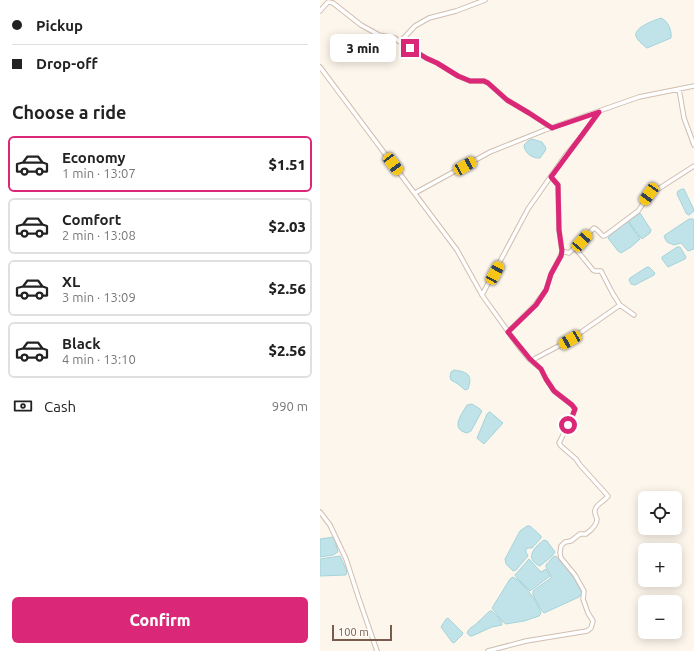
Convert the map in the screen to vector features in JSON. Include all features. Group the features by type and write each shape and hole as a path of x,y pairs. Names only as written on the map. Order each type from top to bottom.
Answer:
{"street":[{"path":"400,42 416,26 429,18 456,11 485,0"},
{"path":"320,10 328,2 333,3 361,24 379,35 395,38 458,76 470,81 484,81 488,83 507,100 552,128"},
{"path":"320,67 457,250 482,295 519,347 541,369 554,391 575,409 559,443 560,446 576,459 608,496 596,507 594,511 597,520 593,528 586,534 580,534 571,541 564,542 560,553 561,558 575,575 584,591 584,599 588,613 593,621 590,630 526,641 488,651"},
{"path":"415,193 490,152 552,128 639,97 694,86"},
{"path":"679,89 684,118 694,145"},
{"path":"482,295 528,209 599,112"},
{"path":"562,251 569,253 594,228 603,236 606,235 638,211 649,194 694,166"},
{"path":"508,332 536,305 546,290 551,274 562,251 559,230 558,185 551,177"},
{"path":"575,248 593,270 601,271 620,304 634,315"},
{"path":"532,361 570,340 620,304"},
{"path":"320,512 330,525 346,559 378,651"}],"water":[{"path":"661,18 666,21 669,26 671,38 647,48 638,39 636,35 637,30"},
{"path":"532,139 542,142 546,148 540,158 527,153 524,148 524,145"},
{"path":"684,189 694,210 689,215 686,213 677,194 678,191"},
{"path":"640,213 651,230 650,233 642,239 629,222"},
{"path":"689,219 694,220 694,249 688,251 681,243 674,245 667,242 664,237"},
{"path":"627,222 640,239 621,253 608,238"},
{"path":"677,247 680,247 686,257 685,259 668,267 662,257"},
{"path":"647,267 655,273 654,275 635,285 631,284 629,280 630,278"},
{"path":"454,370 466,373 468,375 470,380 468,389 465,390 451,380 451,372"},
{"path":"472,404 482,411 471,431 467,433 459,428 458,421 467,405"},
{"path":"489,412 503,423 484,444 477,438"},
{"path":"527,526 530,526 541,536 541,538 532,548 526,549 528,556 516,570 513,571 506,564 505,559 520,531"},
{"path":"334,537 338,552 333,555 320,557 320,539"},
{"path":"544,540 547,541 555,552 540,566 532,560 532,553 534,549"},
{"path":"340,556 347,571 346,575 320,576 320,559"},
{"path":"555,556 574,578 582,593 579,597 544,613 533,595 533,592 551,578 546,565"},
{"path":"529,559 541,572 546,569 550,576 530,591 515,575"},
{"path":"513,577 530,593 541,613 539,616 524,621 506,624 492,608 510,579"},
{"path":"490,611 498,617 502,625 492,627 470,636 467,633 469,629 477,624"},
{"path":"448,618 463,633 454,643 441,627"}],"route":[{"path":"410,48 458,76 470,81 484,81 488,83 507,100 552,128 599,112 565,156 551,177 558,185 559,230 562,251 561,256 551,274 546,290 536,305 508,332 519,347 541,369 554,391 575,409 568,425"}]}
